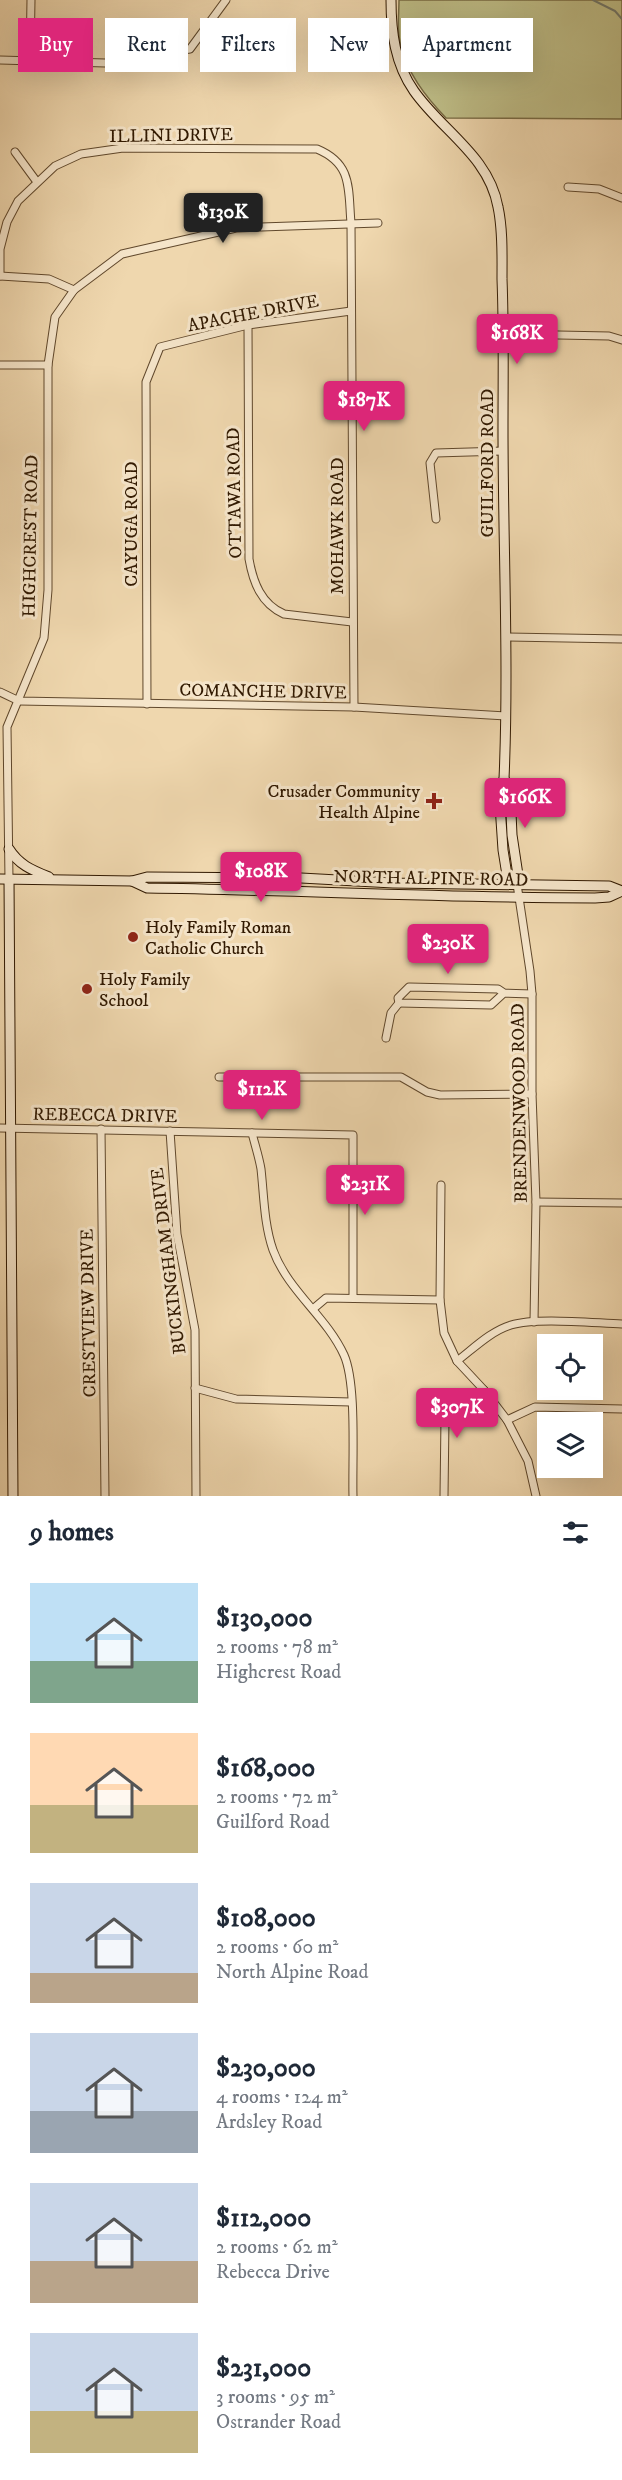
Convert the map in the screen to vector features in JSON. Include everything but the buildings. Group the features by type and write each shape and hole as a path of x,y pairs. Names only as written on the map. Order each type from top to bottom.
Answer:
{"street":[{"path":"31,0 31,18"},
{"path":"93,62 140,64 170,52 190,49 226,0"},
{"name":"GUILFORD ROAD","path":"391,0 395,44 406,78 415,93 481,165 493,189 501,230 507,637 504,779 510,790 517,884"},
{"path":"0,60 18,60"},
{"name":"ILLINI DRIVE","path":"0,276 0,249 7,222 18,201 55,166 81,154 123,148 317,149 342,167"},
{"path":"15,152 37,182"},
{"name":"MOHAWK ROAD","path":"342,167 347,178 351,223 354,707"},
{"path":"568,187 599,189 622,198"},
{"name":"HIGHCREST ROAD","path":"13,1496 5,1128 5,879 9,849 7,726 44,638 47,600 48,365 55,317 74,290 122,254 236,228 378,223"},
{"path":"0,276 49,279 74,290"},
{"name":"APACHE DRIVE","path":"160,347 248,325 351,310"},
{"name":"OTTAWA ROAD","path":"248,325 249,559 252,575 264,600 276,611 284,614 352,622"},
{"path":"503,334 609,336 622,340"},
{"name":"CAYUGA ROAD","path":"147,704 146,382 160,347"},
{"path":"0,365 48,365"},
{"path":"436,519 430,463 436,453 503,451"},
{"path":"507,637 622,639"},
{"path":"0,692 19,701"},
{"name":"COMANCHE DRIVE","path":"19,701 354,707 506,716"},
{"path":"9,849 16,860 27,868 54,880"},
{"name":"NORTH ALPINE ROAD","path":"5,879 132,881 147,877 224,877 393,883 609,886 622,891"},
{"name":"NORTH ALPINE ROAD","path":"132,881 147,888 519,897 609,897 622,891"},
{"name":"BRENDENWOOD ROAD","path":"517,884 532,994 532,1094 536,1202 534,1322"},
{"path":"386,1038 391,1013 399,1003 398,998 409,987 498,989 504,993 532,994"},
{"path":"399,1003 491,1005 504,993"},
{"path":"219,1077 401,1077 427,1092 440,1095 532,1094"},
{"name":"REBECCA DRIVE","path":"5,1128 353,1136 353,1298"},
{"name":"CRESTVIEW DRIVE","path":"101,1129 105,1496"},
{"name":"BUCKINGHAM DRIVE","path":"170,1131 177,1234 195,1330 196,1496"},
{"path":"252,1133 261,1166 266,1221 282,1272 313,1310 344,1356 350,1380 353,1496"},
{"path":"441,1185 440,1300 444,1333 457,1361 484,1390 507,1420 528,1461 536,1496"},
{"path":"536,1202 622,1203"},
{"path":"313,1310 326,1298 440,1300"},
{"path":"457,1361 493,1333 511,1324 534,1322 622,1324"},
{"path":"195,1389 236,1399 351,1402"},
{"path":"444,1496 445,1418 484,1390"},
{"path":"507,1420 535,1407 622,1408"}],"shaded area":[{"path":"399,0 622,0 622,119 446,118 424,93 411,72 533,72 533,18 401,18 401,45 398,26"}],"waterway":[{"path":"593,0 615,11 622,19"}],"place":[{"name":"Crusader Community Health Alpine","path":"434,801"},
{"name":"Holy Family Roman Catholic Church","path":"133,937"},
{"name":"Holy Family School","path":"87,989"}]}
